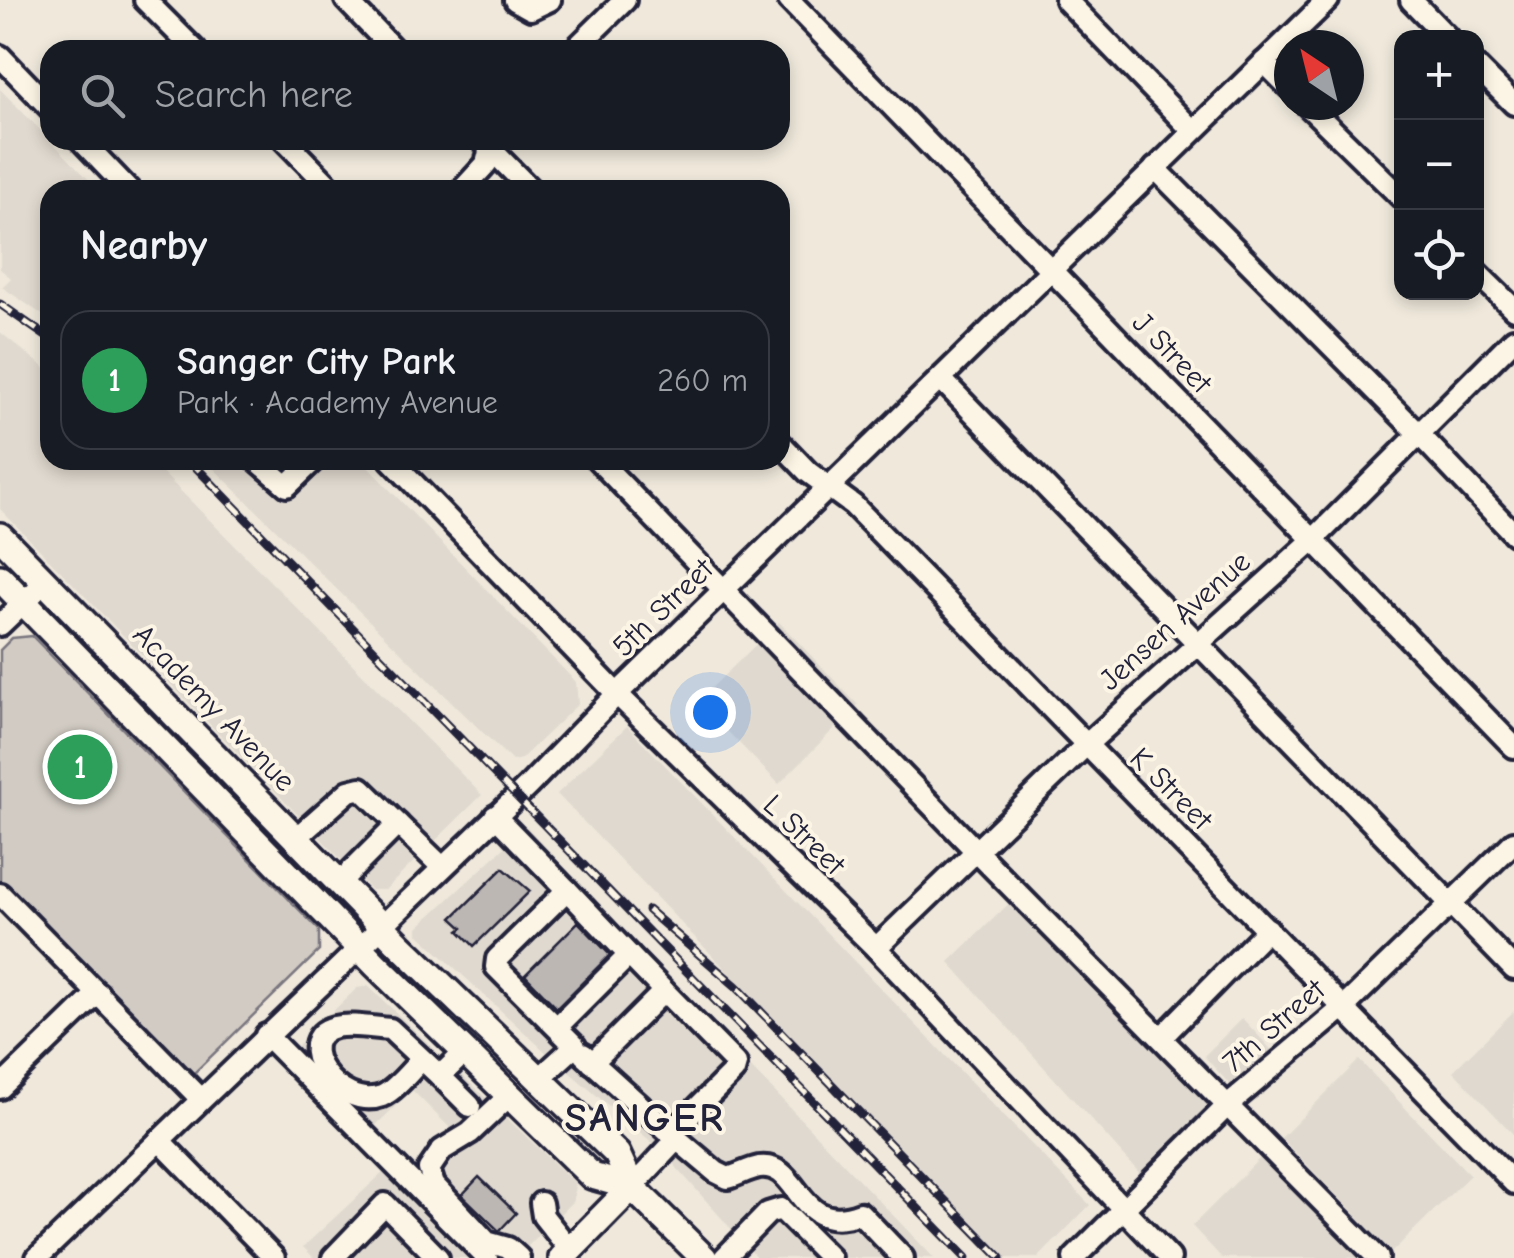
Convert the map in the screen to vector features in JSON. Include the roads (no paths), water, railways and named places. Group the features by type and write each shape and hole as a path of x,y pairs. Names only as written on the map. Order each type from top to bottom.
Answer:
{"main road":[{"name":"Academy Avenue","path":"0,536 381,926 617,1154 632,1187"},
{"path":"0,578 358,947 592,1176 632,1187 704,1258"},
{"path":"174,758 207,770 242,804 261,803"},
{"path":"566,1254 632,1187"}],"street":[{"path":"145,0 185,40"},
{"path":"346,0 384,40"},
{"path":"514,0 531,9 550,0"},
{"path":"584,40 625,0"},
{"name":"J Street","path":"788,0 1514,747"},
{"path":"1066,0 1192,130"},
{"name":"5th Street","path":"50,1254 201,1099 496,816 1328,0"},
{"path":"1412,0 1440,30"},
{"path":"0,56 40,98"},
{"path":"1264,62 1274,72"},
{"path":"1484,74 1514,104"},
{"path":"1322,120 1394,190"},
{"path":"91,150 119,180"},
{"path":"294,150 323,180"},
{"path":"473,180 481,172 486,150"},
{"path":"494,150 522,180"},
{"path":"1155,168 1514,534"},
{"path":"1484,280 1514,309"},
{"name":"Jensen Avenue","path":"876,948 1086,745 1313,540 1514,339"},
{"path":"941,380 1514,969"},
{"name":"K Street","path":"790,452 853,505 1514,1183"},
{"path":"269,470 286,486 303,470"},
{"name":"L Street","path":"401,470 617,694 876,948 1170,1258"},
{"path":"608,470 976,851 1378,1258"},
{"path":"0,625 46,581"},
{"path":"295,839 356,788 362,788 442,868"},
{"path":"496,816 736,1064 632,1187"},
{"path":"339,883 398,824"},
{"name":"7th Street","path":"1074,1258 1229,1104 1344,1007 1514,842"},
{"path":"568,890 497,959 496,967 592,1063 716,1172 728,1178 760,1166 773,1168 822,1218 834,1220 860,1213 903,1258"},
{"path":"0,894 201,1099"},
{"path":"1162,1037 1268,929"},
{"path":"556,1027 629,956"},
{"path":"592,1063 664,991"},
{"path":"0,1088 98,994"},
{"path":"422,1059 385,1095 367,1098 317,1045 334,1027 390,1029 422,1059 440,1076 470,1106"},
{"path":"266,1036 486,1258"},
{"path":"540,1078 575,1046"},
{"path":"440,1076 466,1051"},
{"path":"511,1094 470,1133 442,1150 428,1169 434,1184 487,1242 508,1248 519,1258"},
{"path":"160,1140 274,1258"},
{"path":"332,1258 384,1204 438,1258"},
{"path":"541,1204 542,1216 566,1254"},
{"path":"724,1258 768,1213 781,1209 821,1255"}],"railway":[{"path":"0,304 40,332"},
{"path":"199,470 966,1258"},
{"path":"648,910 736,986 1001,1258"}],"place":[{"name":"Sanger City Park","path":"80,767"}],"district":[{"name":"SANGER","path":"645,1118"}]}
